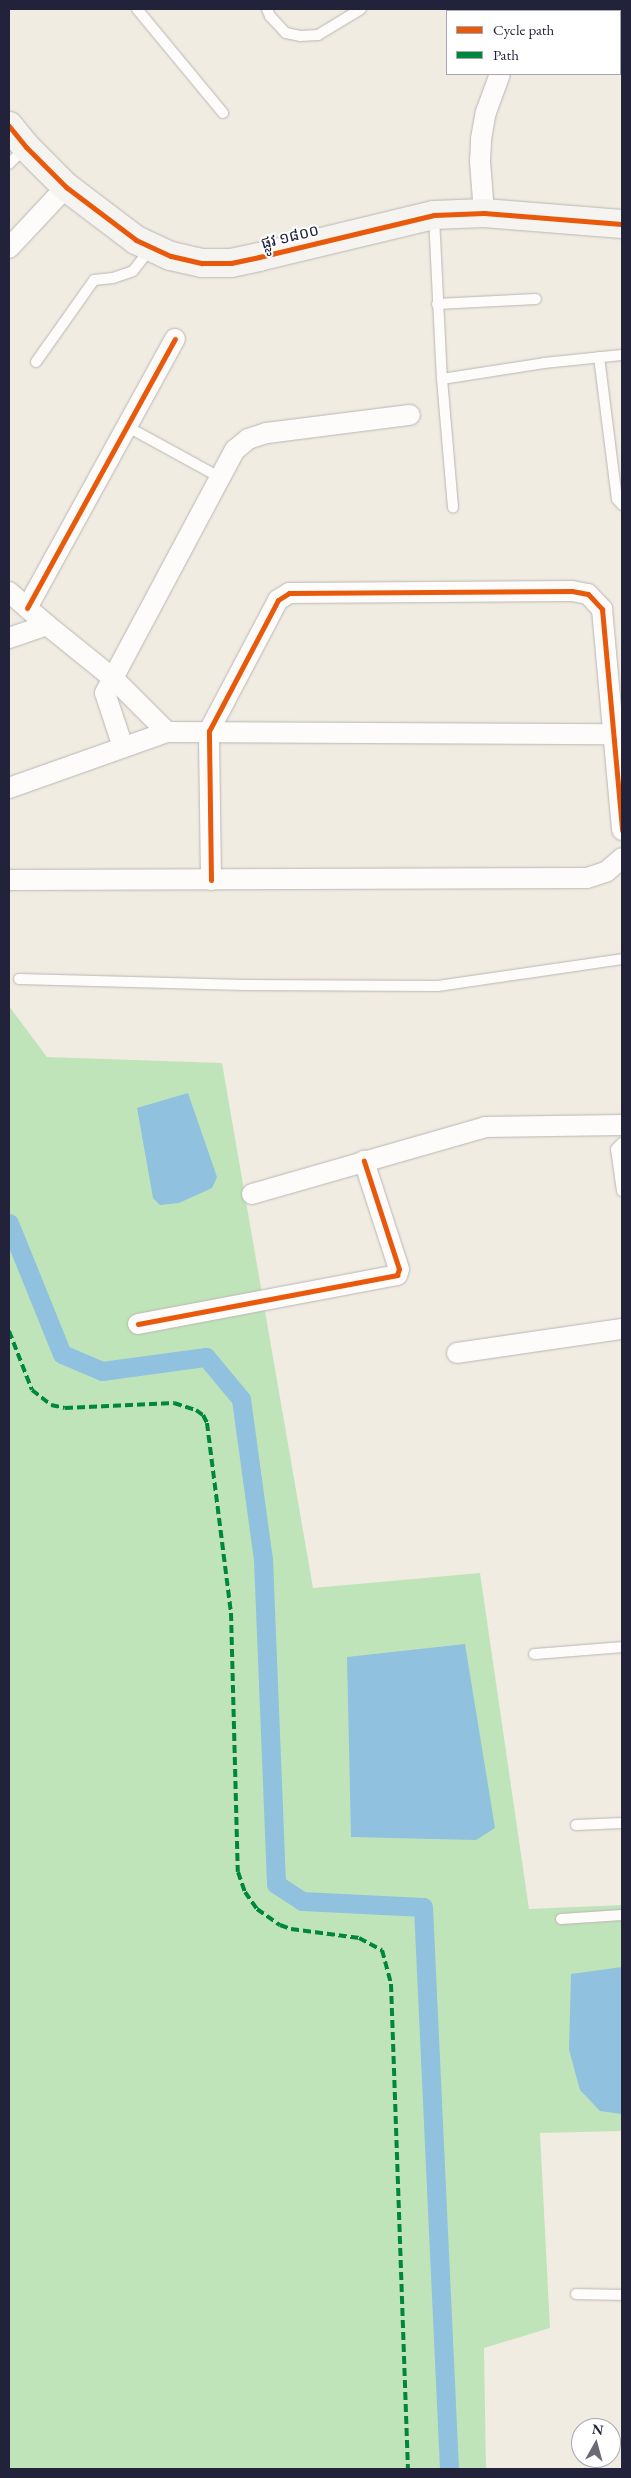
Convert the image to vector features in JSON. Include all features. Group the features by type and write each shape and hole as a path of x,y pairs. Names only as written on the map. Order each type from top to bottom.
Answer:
{"street":[{"path":"484,212 480,161 481,139 486,112 500,75"},
{"name":"ផ្លូវ ១៨០០","path":"9,126 17,156 66,186 136,240 171,256 202,263 231,263 434,215 484,212 622,224"},
{"path":"9,248 66,186"},
{"path":"27,608 175,339"},
{"path":"123,747 106,693 235,450 248,439 267,434 410,415"},
{"path":"211,880 209,731 278,600 289,593 572,591 588,594 602,609 620,733 622,830"},
{"path":"9,592 46,625 114,678 167,732"},
{"path":"9,638 46,625"},
{"path":"9,788 167,732 620,733"},
{"path":"9,880 587,878 606,872 622,858"},
{"path":"252,1194 364,1160 485,1127 622,1126"},
{"path":"138,1324 396,1275 399,1269 364,1160"},
{"path":"457,1353 622,1330"}],"lane":[{"path":"136,9 223,113"},
{"path":"266,9 286,33 300,36 318,35 361,9"},
{"path":"434,215 437,304 453,508"},
{"path":"36,362 94,280 113,278 134,271 151,248"},
{"path":"437,304 536,298"},
{"path":"442,379 544,363 622,355"},
{"path":"599,357 617,499 622,505"},
{"path":"128,427 221,478"},
{"path":"19,978 244,984 438,986 622,960"},
{"path":"622,1143 616,1149 622,1191"},
{"path":"534,1654 622,1647"},
{"path":"576,1826 622,1823"},
{"path":"561,1919 622,1915"},
{"path":"576,2294 622,2295"}],"green space":[{"path":"9,1006 47,1057 222,1063 313,1588 480,1573 529,1909 622,1905 622,2131 540,2133 550,2328 484,2348 486,2469 9,2469"}],"water":[{"path":"188,1093 217,1177 212,1188 179,1203 160,1205 153,1198 137,1108"},
{"path":"465,1644 495,1828 476,1840 351,1837 347,1657"},
{"path":"622,1967 622,2114 600,2111 580,2090 569,2050 571,1974"}],"waterway":[{"path":"9,1223 62,1354 102,1371 206,1357 241,1399 263,1559 276,1884 302,1901 423,1907 449,2469"}],"marked path":[{"path":"9,1331 32,1390 51,1405 65,1408 174,1403 196,1410 203,1415 207,1423 231,1613 238,1872 245,1892 257,1909 280,1925 291,1929 359,1938 382,1950 391,1984 408,2469"}],"cycle path":[{"path":"9,126 26,147 66,187 136,240 171,256 202,263 231,263 434,215 484,213 622,224"},
{"path":"27,608 175,339"},
{"path":"211,880 209,731 278,600 289,593 572,591 588,594 602,609 622,830"},
{"path":"138,1324 397,1275 399,1269 364,1161"}]}
